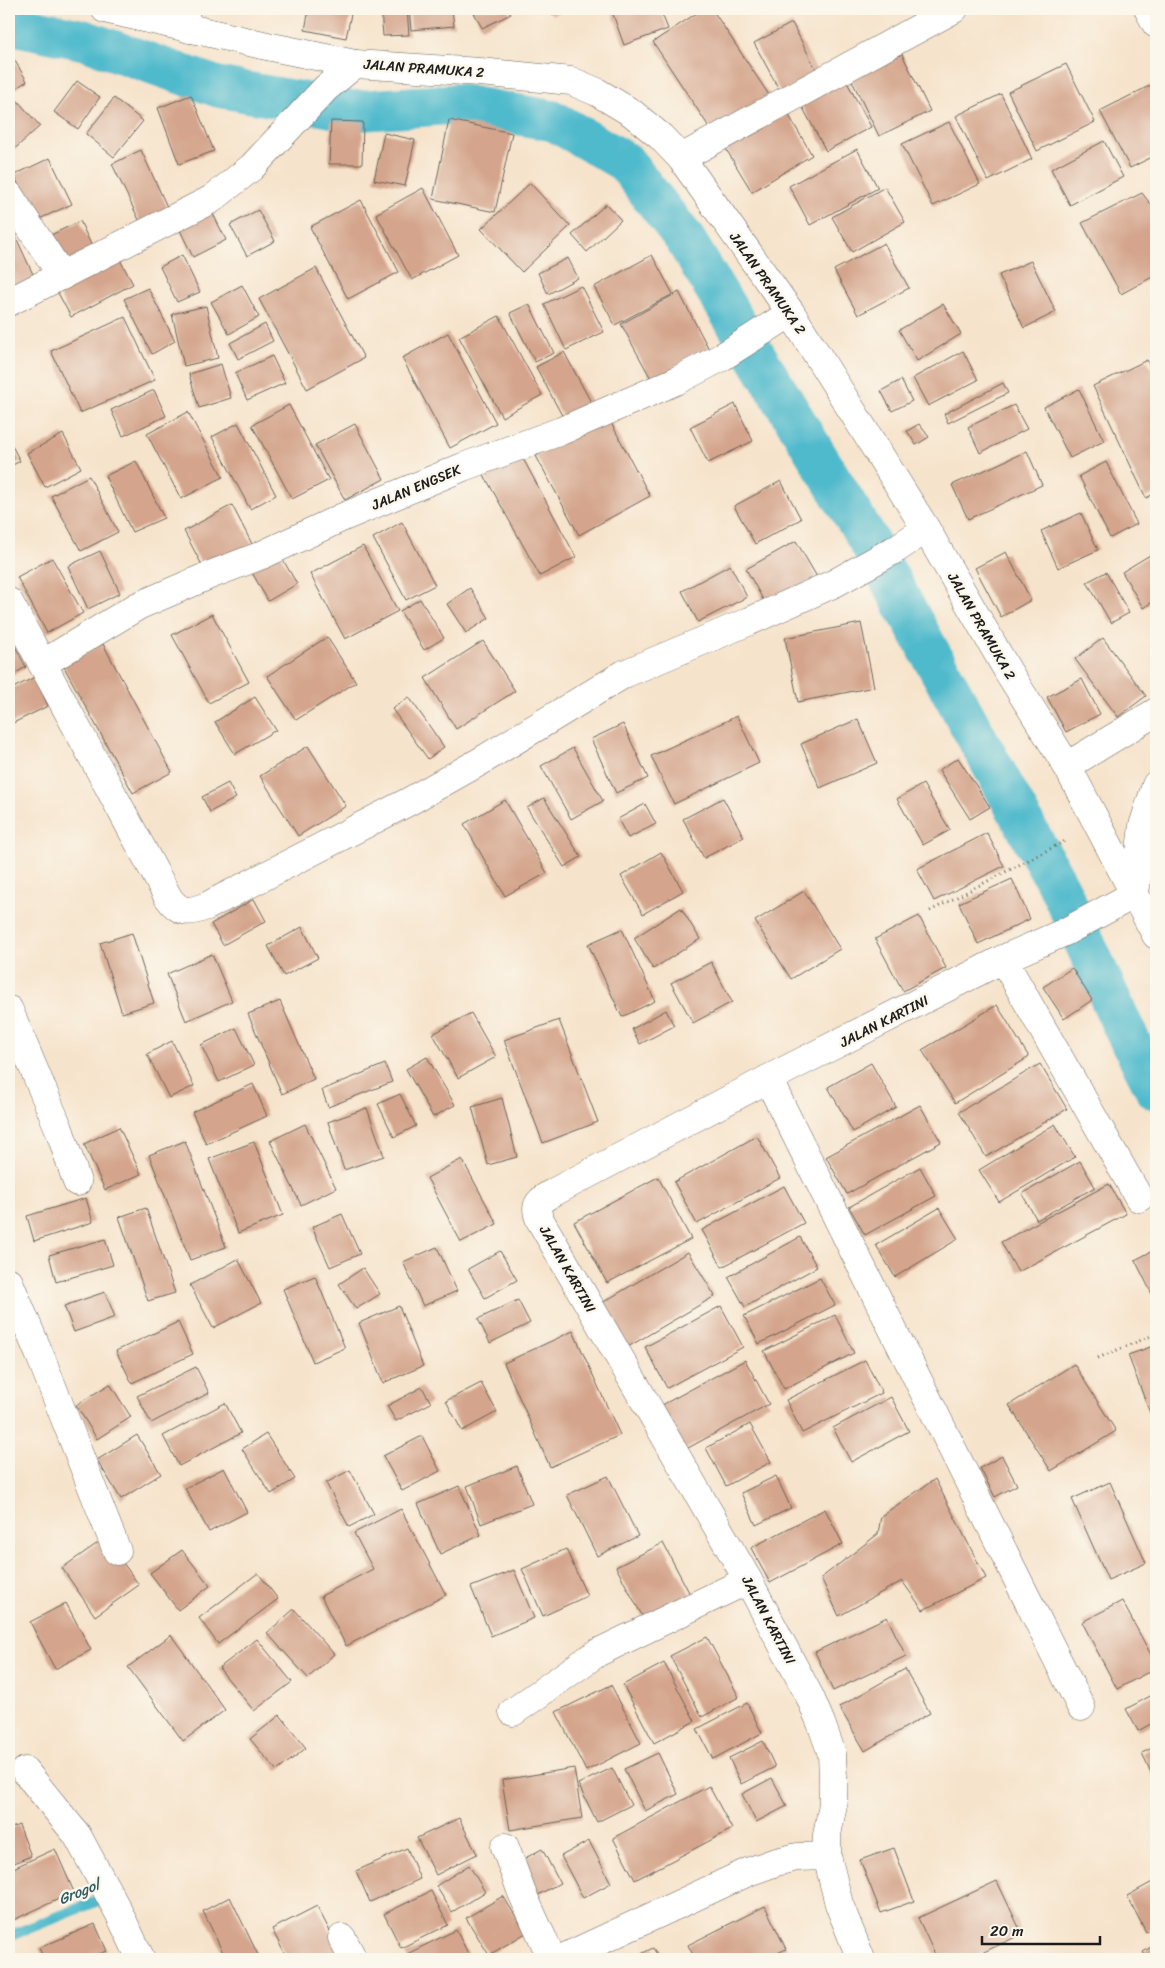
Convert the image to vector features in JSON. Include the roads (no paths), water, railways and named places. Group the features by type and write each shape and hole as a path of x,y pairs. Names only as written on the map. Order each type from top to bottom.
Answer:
{"street":[{"name":"JALAN PRAMUKA 2","path":"105,9 186,19 355,64 480,72 571,81 597,92 632,113 662,137 680,158 791,313 926,530 1008,673 1067,766 1128,897 1156,935"},
{"path":"680,158 954,9"},
{"path":"1148,9 1156,24"},
{"path":"9,302 212,199 252,167 326,88 355,64"},
{"path":"9,195 62,276"},
{"name":"JALAN ENGSEK","path":"42,664 138,606 262,555 341,518 463,467 561,431 676,381 722,358 791,313"},
{"path":"9,602 168,897 175,907 185,912 195,911 408,802 481,761 624,674 835,583 926,530"},
{"path":"1067,766 1156,712"},
{"path":"1128,897 1143,826 1156,785"},
{"name":"JALAN KARTINI","path":"861,1959 839,1904 827,1856 827,1835 833,1804 832,1754 810,1697 748,1580 537,1213 537,1206 542,1200 556,1191 768,1079 1003,960 1065,932 1128,897"},
{"path":"1003,960 1139,1198"},
{"path":"9,1010 59,1129 77,1182"},
{"path":"768,1079 1081,1707"},
{"path":"9,1282 117,1551"},
{"path":"513,1712 597,1653 748,1580"},
{"path":"25,1772 77,1835 118,1911 141,1959"},
{"path":"505,1847 522,1893 552,1959"},
{"path":"561,1959 748,1872 797,1857 827,1856"}],"waterway":[{"path":"9,24 84,40 218,87 352,111 457,104 554,121 625,162 684,238 867,538 1060,889 1126,1033 1156,1090"},
{"name":"Grogol","path":"9,1932 12,1935 110,1896"}]}
